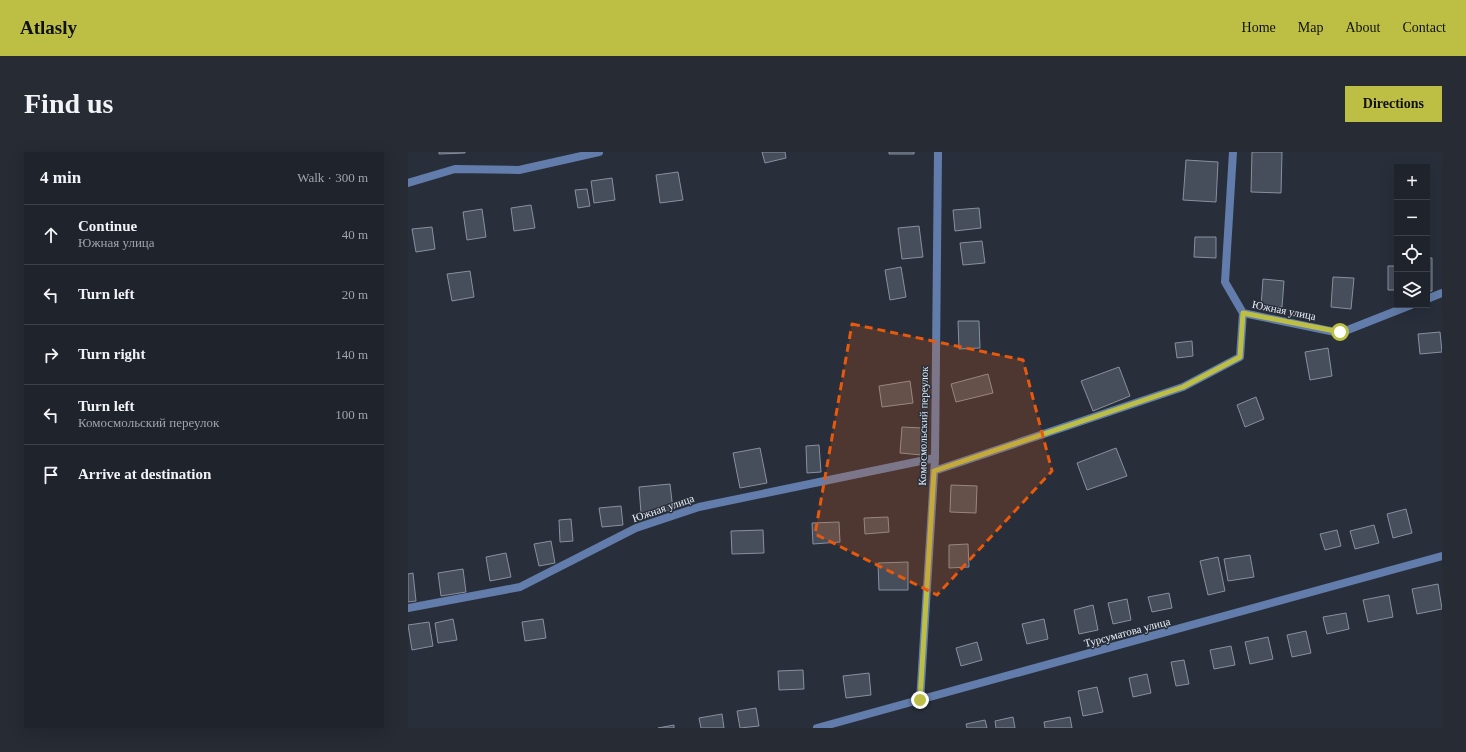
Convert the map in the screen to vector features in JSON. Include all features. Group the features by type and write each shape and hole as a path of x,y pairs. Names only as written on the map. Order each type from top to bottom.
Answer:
{"street":[{"path":"408,183 455,169 519,170 599,152"},
{"name":"Комосмольский переулок","path":"920,700 935,458 938,152"},
{"path":"934,471 1183,387 1240,357 1243,313 1225,282 1233,152"},
{"path":"1430,298 1442,293"},
{"name":"Южная улица","path":"1243,313 1340,332 1403,308"},
{"name":"Южная улица","path":"408,608 520,587 636,528 699,507 935,458"},
{"name":"Турсуматова улица","path":"817,728 845,725 920,700 1442,556"}],"highlighted area":[{"path":"852,324 1023,360 1052,471 937,595 815,534"}],"building":[{"path":"439,152 465,152 465,153 439,154"},
{"path":"762,152 785,152 786,158 765,163"},
{"path":"889,152 914,152 914,154 889,154"},
{"path":"1252,152 1282,152 1281,193 1251,192"},
{"path":"1186,160 1218,162 1216,202 1183,200"},
{"path":"678,172 683,200 660,203 656,175"},
{"path":"612,178 615,200 594,203 591,181"},
{"path":"587,189 590,206 578,208 575,190"},
{"path":"531,205 535,228 514,231 511,208"},
{"path":"979,208 981,228 955,231 953,210"},
{"path":"482,209 486,237 467,240 463,212"},
{"path":"919,226 923,257 902,259 898,228"},
{"path":"432,227 435,249 416,252 412,229"},
{"path":"1195,237 1216,237 1216,258 1194,257"},
{"path":"982,241 985,263 963,265 960,243"},
{"path":"1430,258 1432,258 1432,291 1430,291"},
{"path":"1388,266 1394,266 1394,290 1388,290"},
{"path":"901,267 906,297 890,300 885,270"},
{"path":"470,271 474,297 452,301 447,274"},
{"path":"1333,277 1354,278 1351,309 1331,307"},
{"path":"1263,279 1284,281 1282,307 1261,306"},
{"path":"958,321 979,321 980,348 959,349"},
{"path":"1440,332 1442,352 1420,354 1418,334"},
{"path":"1192,341 1193,356 1177,358 1175,343"},
{"path":"1328,348 1332,376 1310,380 1305,352"},
{"path":"1119,367 1130,396 1093,411 1081,381"},
{"path":"988,374 993,393 956,402 951,384"},
{"path":"910,381 913,403 882,407 879,386"},
{"path":"1256,397 1264,419 1245,427 1237,405"},
{"path":"902,427 923,428 922,455 900,453"},
{"path":"819,445 821,472 807,473 806,446"},
{"path":"760,448 767,483 740,488 733,453"},
{"path":"1116,448 1127,476 1087,490 1077,463"},
{"path":"670,484 673,510 641,513 639,487"},
{"path":"951,485 977,486 976,513 950,512"},
{"path":"621,506 623,525 602,527 599,508"},
{"path":"1406,509 1412,533 1393,538 1387,514"},
{"path":"888,517 889,532 865,534 864,518"},
{"path":"571,519 573,541 560,542 559,520"},
{"path":"839,522 840,542 813,544 812,523"},
{"path":"1374,525 1379,543 1355,549 1350,531"},
{"path":"763,530 764,553 732,554 731,531"},
{"path":"1337,530 1341,546 1325,550 1320,534"},
{"path":"551,541 555,563 539,566 534,544"},
{"path":"968,544 969,567 949,568 949,545"},
{"path":"506,553 511,577 490,581 486,557"},
{"path":"1250,555 1254,577 1228,581 1224,559"},
{"path":"1218,557 1225,591 1208,595 1200,561"},
{"path":"908,562 908,590 879,590 878,563"},
{"path":"463,569 466,592 441,596 438,573"},
{"path":"413,573 416,601 408,602 408,574"},
{"path":"1438,584 1442,609 1417,614 1412,589"},
{"path":"1169,593 1172,608 1152,612 1148,597"},
{"path":"1389,595 1393,617 1368,622 1363,600"},
{"path":"1127,599 1131,620 1113,624 1108,603"},
{"path":"1093,605 1098,630 1079,634 1074,610"},
{"path":"1346,613 1349,629 1327,634 1323,617"},
{"path":"453,619 457,640 438,643 435,623"},
{"path":"543,619 546,638 525,641 522,622"},
{"path":"1044,619 1048,639 1027,644 1022,624"},
{"path":"429,622 433,646 412,650 408,625"},
{"path":"1306,631 1311,653 1292,657 1287,635"},
{"path":"1268,637 1273,659 1250,664 1245,642"},
{"path":"977,642 982,660 961,666 956,648"},
{"path":"1231,646 1235,665 1214,669 1210,650"},
{"path":"1184,660 1189,684 1176,686 1171,662"},
{"path":"803,670 804,689 779,690 778,671"},
{"path":"869,673 871,695 846,698 843,676"},
{"path":"1147,674 1151,693 1133,697 1129,678"},
{"path":"1097,687 1103,712 1083,716 1078,691"},
{"path":"756,708 759,726 740,728 737,711"},
{"path":"722,714 724,728 701,728 699,718"},
{"path":"1013,717 1015,728 996,728 995,721"},
{"path":"1070,717 1072,728 1045,728 1044,722"},
{"path":"985,720 987,728 967,728 966,724"},
{"path":"674,725 674,728 658,728"}],"route":[{"path":"920,700 934,471 1183,387 1240,357 1243,313 1340,332"}]}
